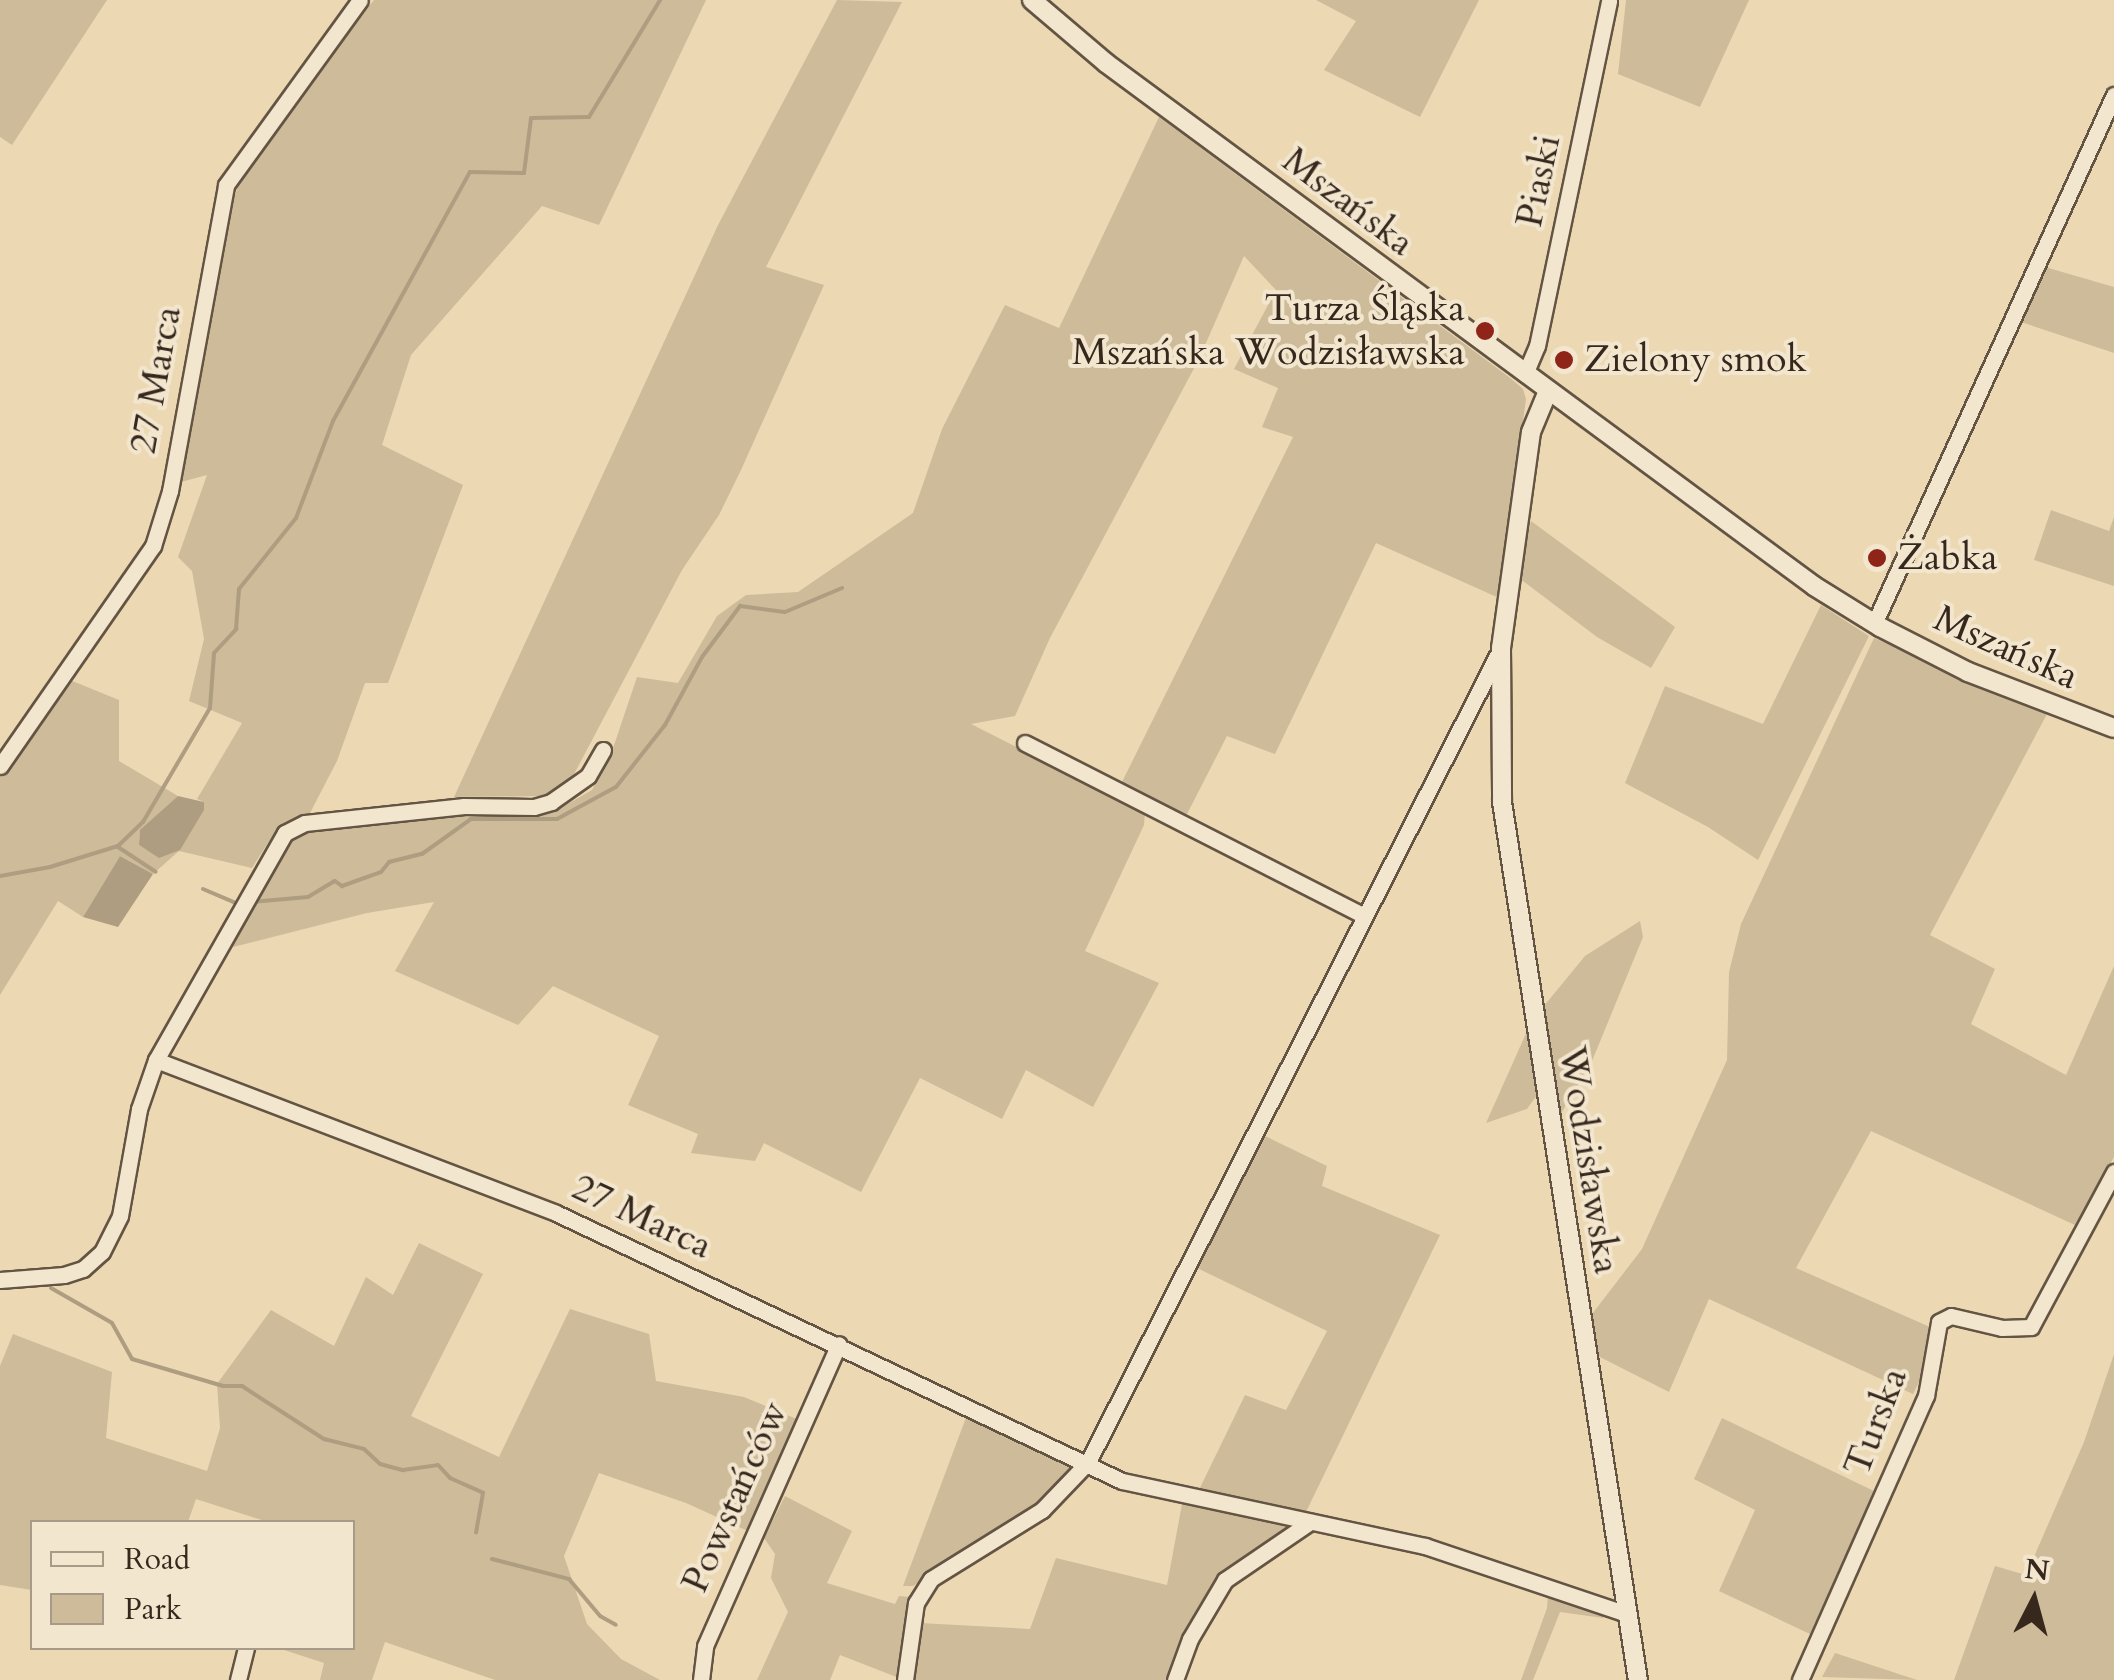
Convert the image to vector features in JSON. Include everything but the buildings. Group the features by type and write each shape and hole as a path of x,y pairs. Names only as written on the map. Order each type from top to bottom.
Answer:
{"street":[{"name":"27 Marca","path":"0,766 153,546 170,491 226,185 360,0"},
{"name":"Mszańska","path":"1032,0 1106,63 1780,562 1874,624 1968,672 2114,728"},
{"name":"Piaski","path":"1525,374 1536,346 1609,0"},
{"name":"Mszańska","path":"1874,624 2114,95"},
{"name":"Wodzisławska","path":"1548,391 1528,445 1501,648 1502,802 1638,1680"},
{"name":"Wodzisławska","path":"1088,1462 1501,648"},
{"path":"1025,743 1364,916"},
{"path":"0,1280 64,1275 82,1268 102,1252 120,1216 139,1108 156,1060 284,833 305,823 464,806 534,807 561,796 588,776 604,750"},
{"name":"27 Marca","path":"156,1060 556,1213 1088,1462"},
{"name":"Turska","path":"1800,1680 1926,1396 1940,1322 1951,1316 2002,1328 2031,1327 2114,1172"},
{"name":"Powstańców","path":"701,1680 705,1646 840,1344"},
{"path":"905,1680 916,1603 930,1579 1042,1510 1088,1462 1122,1480 1425,1546 1628,1614"},
{"path":"1174,1680 1190,1639 1225,1580 1310,1522"},
{"path":"238,1680 246,1650"}],"green space":[{"path":"0,0 107,0 12,145 0,137"},
{"path":"374,0 706,0 599,225 542,206 411,355 382,445 463,485 388,683 365,683 337,761 309,815 275,832 252,868 179,851 153,874 120,856 83,917 58,901 0,995 0,773 70,680 119,700 119,761 178,796 140,831 139,845 147,850 176,850 204,810 204,802 197,799 242,723 189,701 204,639 192,571 178,557 207,475 181,482 220,267 233,199 245,171"},
{"path":"837,0 902,2 766,267 824,285 741,470 719,515 682,570 572,778 543,796 454,797 718,225"},
{"path":"1316,0 1479,0 1420,117 1324,70 1356,21"},
{"path":"1626,0 1749,0 1700,107 1618,74"},
{"path":"1159,117 1509,377 1523,389 1526,399 1499,598 1376,543 1275,754 1227,736 1184,820 1146,801 1122,782 1293,437 1262,427 1278,388 1234,369 1276,290 1244,256 1199,359 1050,638 1015,716 971,724 1145,812 1144,825 1085,951 1159,983 1093,1107 1026,1070 1002,1119 920,1078 861,1192 764,1143 755,1161 691,1153 698,1134 628,1105 659,1036 553,986 518,1025 395,971 434,902 367,913 229,948 283,849 302,833 456,813 559,809 592,790 610,757 637,677 678,683 717,616 746,595 798,592 913,513 942,429 1005,305 1059,328"},
{"path":"2045,267 2114,287 2114,353 2021,322"},
{"path":"2051,510 2109,531 2114,517 2114,586 2034,560"},
{"path":"1531,521 1675,627 1651,668 1597,637 1519,578"},
{"path":"1821,605 1869,636 1758,860 1708,827 1625,783 1665,686 1763,724"},
{"path":"1874,638 2048,712 1930,935 1995,969 1971,1024 2066,1075 2114,966 2114,1157 2075,1225 1871,1131 1796,1268 1930,1327 1926,1367 1913,1394 1709,1299 1669,1392 1590,1352 1589,1318 1642,1249 1727,1060 1729,972 1741,924"},
{"path":"1640,921 1643,937 1592,1061 1556,1122 1539,1012 1585,956"},
{"path":"1528,1029 1537,1095 1527,1109 1486,1123"},
{"path":"1263,1135 1327,1166 1322,1186 1440,1235 1305,1514 1197,1494 1245,1395 1286,1410 1327,1331 1195,1267"},
{"path":"419,1243 483,1274 411,1416 499,1457 570,1309 649,1334 656,1381 744,1397 799,1420 750,1532 686,1503 599,1473 564,1556 587,1624 621,1659 660,1680 495,1680 385,1642 372,1680 320,1680 324,1663 284,1650 355,1650 355,1520 262,1520 196,1499 189,1520 30,1520 30,1590 0,1585 0,1366 13,1334 112,1372 106,1438 207,1471 220,1428 217,1384 271,1310 334,1346 366,1277 393,1295"},
{"path":"2114,1354 2114,1680 1954,1680 1995,1566 2026,1575 2084,1442"},
{"path":"967,1415 1083,1463 1065,1486 913,1586 903,1586"},
{"path":"1722,1418 1876,1492 1810,1634 1719,1591 1755,1510 1694,1479"},
{"path":"785,1496 852,1531 827,1583 895,1604 899,1596 910,1597 899,1678 840,1655 830,1680 757,1680 788,1612 771,1578 775,1554 764,1538"},
{"path":"1182,1504 1305,1527 1222,1591 1185,1680 911,1680 920,1623 1030,1629 1056,1558 1167,1585"},
{"path":"1548,1594 1602,1611 1603,1618 1560,1612 1533,1680 1521,1680 1547,1608"},
{"path":"1835,1653 1917,1680 1822,1677"}],"shaded area":[{"path":"178,796 204,802 204,810 180,850 159,858 139,845 140,830"},
{"path":"120,856 153,874 118,927 83,917"}],"waterway":[{"path":"0,876 50,867 118,846 143,822 210,708 214,653 236,629 239,589 296,518 333,421 470,172 524,173 531,118 589,117 660,0"},
{"path":"251,902 308,897 335,881 342,886 381,872 389,862 422,854 471,819 557,819 616,787 665,725 702,657 740,606 785,612 842,588"},
{"path":"118,847 156,872"},
{"path":"203,889 236,903"},
{"path":"51,1288 112,1323 132,1359 223,1386 242,1386 324,1439 364,1449 380,1464 403,1470 438,1465 450,1478 483,1493 476,1532"},
{"path":"492,1559 569,1579 600,1616 616,1625"}],"place":[{"name":"Turza Śląska Mszańska Wodzisławska","path":"1485,331"},
{"name":"Zielony smok","path":"1564,360"},
{"name":"Żabka","path":"1877,558"}]}
